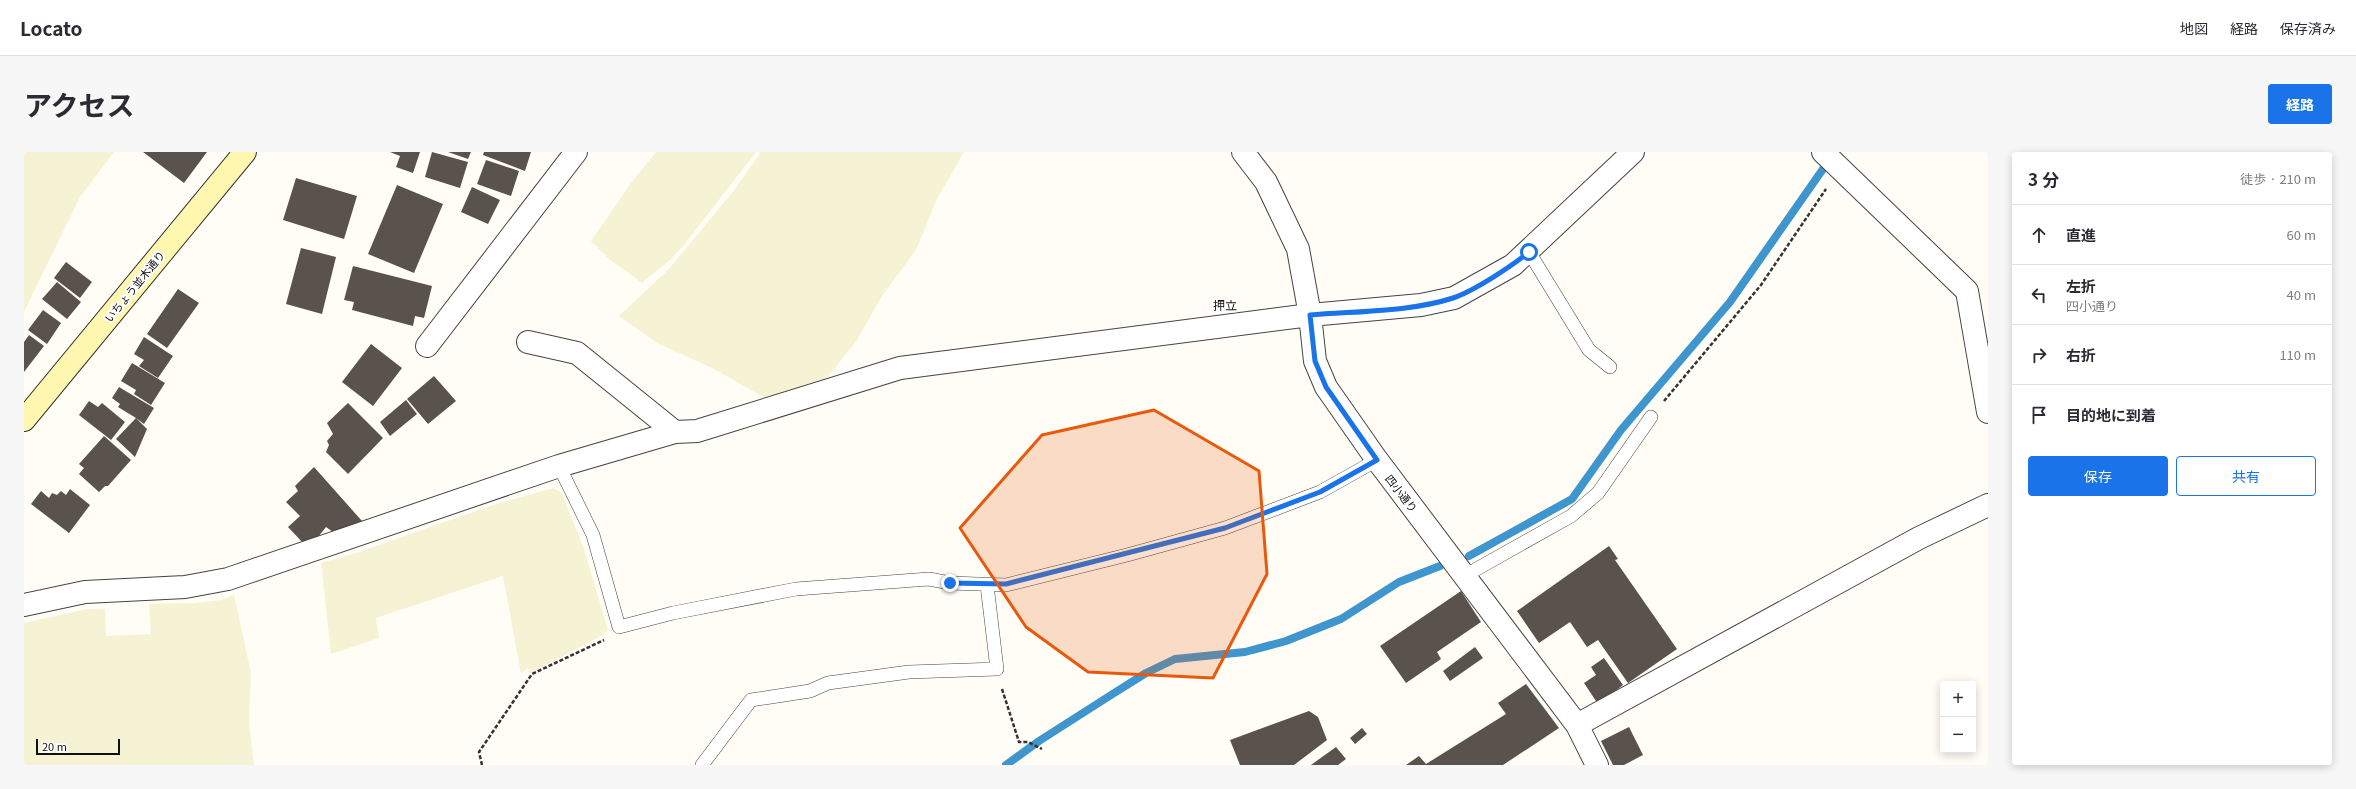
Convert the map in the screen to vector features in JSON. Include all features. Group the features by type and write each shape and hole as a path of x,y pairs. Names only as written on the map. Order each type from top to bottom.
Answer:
{"street":[{"name":"いちょう並木通り","path":"24,420 245,152"},
{"path":"427,346 576,152"},
{"name":"四小通り","path":"1243,152 1266,182 1298,249 1310,315 1315,361 1326,387 1377,460 1466,575 1577,725 1597,765"},
{"path":"24,604 85,592 185,587 228,579 559,466 675,432 696,431 900,368 1310,315 1421,305 1454,298 1513,265 1529,252 1571,209 1633,152"},
{"path":"1824,152 1967,291 1988,412"},
{"path":"528,342 576,353 675,432"},
{"path":"1577,725 1919,538 1988,505"}],"lane":[{"path":"1529,252 1589,350 1610,367"},
{"path":"1466,575 1571,516 1598,494 1651,417"},
{"path":"559,466 593,535 619,627 673,613 796,589 929,579 950,583 988,585 1013,583 1225,528 1320,492 1377,460"},
{"path":"702,765 751,700 810,691 828,683 909,672 997,669 988,585"}],"path":[{"path":"1651,417 1761,285 1840,169"},
{"path":"482,765 479,752 532,674 612,636 619,627"},
{"path":"997,669 1019,742 1028,742 1042,749"}],"highlighted area":[{"path":"1154,410 1259,471 1267,574 1213,678 1088,672 1026,627 960,528 1042,435"}],"shaded area":[{"path":"24,152 114,152 80,197 24,312"},
{"path":"656,152 756,152 684,245 670,260 642,283 609,259 591,241 631,183"},
{"path":"761,152 964,152 937,199 916,250 882,296 857,340 820,387 770,401 712,368 657,343 619,316 669,269 732,193"},
{"path":"553,488 562,493 584,549 608,630 603,635 529,674 528,668 521,674 503,576 376,618 379,638 331,654 321,563 359,552 496,504"},
{"path":"234,595 251,673 249,723 254,765 24,765 24,623 87,609 105,609 106,636 151,634 149,604 195,603 221,600"}],"building":[{"path":"143,152 207,152 184,183"},
{"path":"390,152 420,152 413,173 396,167 400,156"},
{"path":"432,152 468,162 460,188 425,177"},
{"path":"448,152 471,152 468,159"},
{"path":"484,152 531,152 525,171 483,155"},
{"path":"486,160 519,171 511,196 477,184"},
{"path":"296,178 357,196 344,239 283,220"},
{"path":"397,185 443,204 414,273 368,254"},
{"path":"472,187 500,200 488,224 461,212"},
{"path":"301,248 336,257 322,314 286,304"},
{"path":"66,262 92,282 80,298 54,278"},
{"path":"353,266 432,286 424,318 415,316 413,326 352,310 354,302 344,300"},
{"path":"57,282 81,302 67,319 42,299"},
{"path":"178,289 199,303 167,348 147,334"},
{"path":"43,310 61,323 47,344 28,330"},
{"path":"29,335 44,346 24,372 24,342"},
{"path":"144,337 173,356 158,378 139,366 144,360 134,354"},
{"path":"371,344 402,368 373,406 342,382"},
{"path":"132,363 165,383 151,405 134,394 136,390 121,381"},
{"path":"434,376 456,401 428,424 407,399"},
{"path":"119,387 154,408 144,424 118,407 120,404 112,398"},
{"path":"406,400 417,414 390,436 380,422"},
{"path":"89,401 98,407 102,403 125,422 111,440 79,415"},
{"path":"348,403 383,438 348,474 326,452 329,445 327,441 333,434 327,423"},
{"path":"136,418 147,429 135,457 116,439"},
{"path":"104,436 131,460 108,486 105,486 99,492 79,474 84,468 79,464"},
{"path":"314,467 362,521 333,532 326,527 318,537 303,543 288,527 300,516 286,502 298,491 295,486"},
{"path":"70,489 90,505 69,533 31,504 41,491 49,498 52,493 57,495 61,491 66,495"},
{"path":"1609,546 1618,559 1615,560 1677,649 1628,683 1598,640 1587,647 1570,622 1539,643 1517,611"},
{"path":"1461,591 1481,622 1437,652 1441,659 1406,683 1380,646"},
{"path":"1475,647 1483,658 1450,681 1443,671"},
{"path":"1604,658 1623,685 1598,704 1584,683 1596,675 1591,667"},
{"path":"1526,684 1559,728 1503,765 1406,765 1419,756 1426,764 1506,714 1498,703"},
{"path":"1309,711 1318,717 1327,740 1294,765 1240,765 1230,740"},
{"path":"1629,727 1643,755 1624,765 1613,765 1601,741"},
{"path":"1362,728 1367,734 1355,744 1350,738"},
{"path":"1336,747 1346,759 1338,765 1311,765"}],"waterway":[{"path":"1469,556 1572,499 1621,430 1730,302 1830,159"},
{"path":"1006,765 1039,741 1146,673 1175,659 1245,652 1286,641 1341,619 1399,582 1440,566"}],"district":[{"name":"押立","path":"1225,304"}],"route":[{"path":"950,583 988,585 1006,584 1127,555 1225,528 1320,492 1377,460 1326,387 1315,361 1310,315 1421,305 1454,298 1513,265 1529,252"}]}
